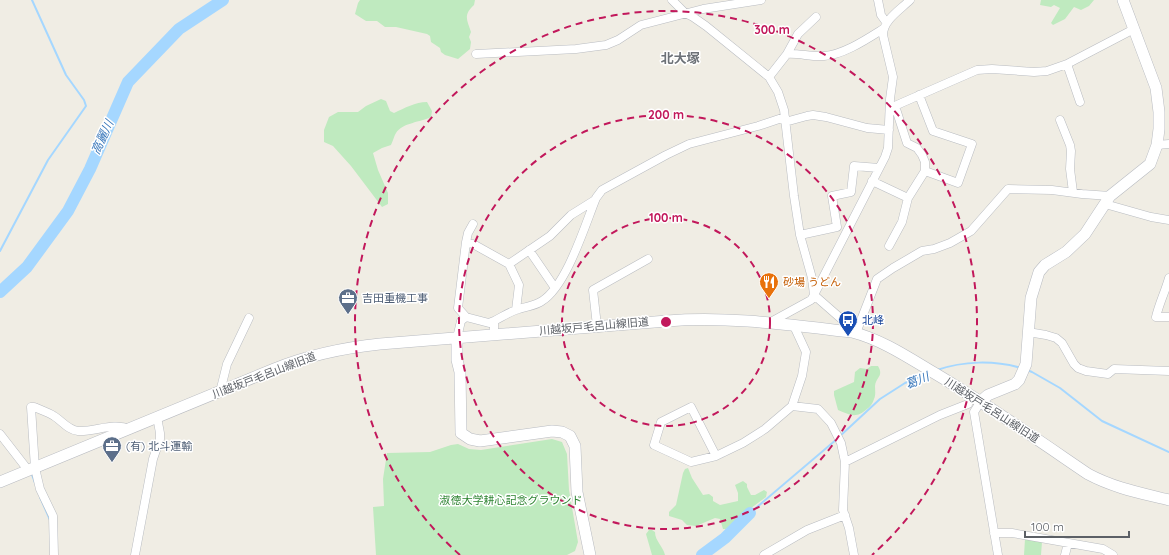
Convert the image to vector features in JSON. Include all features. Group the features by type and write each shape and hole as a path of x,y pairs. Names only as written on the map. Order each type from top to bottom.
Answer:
{"street":[{"path":"672,0 685,13 706,26 769,77 781,100 785,119 800,235 812,278 814,295 846,323 854,333 878,279 922,251 934,249 950,243 972,231 1008,189 1073,192 1107,200 1151,217 1169,220"},
{"path":"476,54 576,49 606,45 618,40 642,25 703,9 761,0"},
{"path":"768,323 811,300 885,157 888,148 893,77 883,35 885,26 878,0"},
{"path":"787,54 796,53 826,56 836,54 862,42 885,26 910,0"},
{"path":"998,555 974,412 981,401 988,396 1014,384 1019,380 1025,366 1031,298 1039,272 1045,265 1066,252 1085,234 1107,200 1150,164 1157,145 1159,112 1156,88 1123,0"},
{"path":"769,77 787,54 791,44 798,34 816,17"},
{"path":"892,107 977,70 992,69 1038,72 1067,64 1134,29"},
{"path":"1067,64 1080,102"},
{"path":"919,95 933,132 972,144 958,183 926,171"},
{"path":"889,246 902,222 908,198 926,171 925,162 922,155 916,148 907,143 892,107"},
{"path":"473,224 468,233 466,242 458,308 466,317 490,323 516,310 530,307 542,301 551,294 562,279 595,200 602,190 666,154 689,144 785,119 813,115 867,128 889,130"},
{"path":"1060,120 1070,145 1070,169 1073,192"},
{"path":"1157,145 1169,144"},
{"path":"800,235 837,227 832,196 851,192 854,166 879,168"},
{"path":"872,181 908,198"},
{"path":"509,264 550,236 571,215 595,200"},
{"path":"466,242 473,244 509,264 519,285 516,310"},
{"path":"529,250 555,288"},
{"path":"597,326 593,290 648,260"},
{"path":"1169,278 1156,317 1169,317"},
{"path":"466,317 461,321 457,338 456,360 460,372 461,433 470,440 480,442 552,431 562,432 570,436 575,446 577,492 590,555"},
{"path":"220,392 227,364 249,318"},
{"name":"川越坂戸毛呂山線旧道","path":"0,482 300,359 320,353 358,346 692,319 768,323 854,333 871,337 981,401 1088,474 1118,487 1169,500"},
{"path":"494,321 494,334"},
{"path":"716,456 691,407 661,422 654,445 692,462 716,456 743,443 765,429 792,406 802,376 806,352 794,326"},
{"path":"1028,332 1046,334 1056,338 1062,343 1074,364 1078,368 1086,371 1108,374 1114,369 1169,371"},
{"path":"845,462 940,415 968,404"},
{"path":"792,406 818,409 831,423 841,443 845,462 843,510 850,528 854,555"},
{"path":"31,469 31,407 54,416 74,430 119,426 131,429"},
{"path":"135,555 153,459 160,439 157,417"},
{"path":"0,434 31,469 54,516 54,555"},
{"path":"764,555 807,530 845,515"},
{"path":"994,533 1012,533 1103,548 1113,555"},
{"path":"1065,555 1068,543"}],"green space":[{"path":"360,0 475,0 474,5 467,15 467,21 471,32 469,37 471,42 470,49 458,59 445,55 441,52 440,48 431,42 430,36 427,34 396,27 385,27 377,21 366,21 355,14"},
{"path":"1041,0 1094,0 1089,6 1081,10 1074,7 1065,19 1053,25 1051,23 1060,8 1054,5 1051,7 1040,5"},
{"path":"381,99 386,101 390,111 394,113 406,107 423,102 427,102 432,111 431,117 403,127 396,133 391,145 373,153 378,170 388,193 388,204 382,207 351,166 333,146 324,142 324,130 329,117 338,112 358,112 366,106"},
{"path":"871,366 878,366 880,369 880,374 875,386 874,400 871,405 860,414 856,415 850,415 838,410 834,391 854,382 855,372 860,368 867,369"},
{"name":"淑徳大学耕心記念グラウンド","path":"552,439 562,442 567,454 569,490 578,542 575,551 567,555 376,555 373,507 384,506 383,479 387,453 430,452 458,444 469,449 481,450"},
{"path":"688,468 692,478 703,495 709,494 713,497 713,501 720,505 738,501 738,493 735,485 743,481 747,484 751,495 755,495 764,490 767,492 766,497 739,517 732,526 726,529 723,529 720,519 715,518 696,526 687,525 682,520 669,516 669,512 676,505 683,473 685,469"},
{"path":"649,530 655,532 656,538 665,555 652,555 646,534"},
{"path":"1025,539 1042,542 1041,555 1024,555"}],"waterway":[{"path":"0,251 48,160 86,106 84,100 66,75 32,0"},
{"name":"高麗川","path":"0,292 27,267 68,211 90,169 128,82 179,29 223,0"},
{"name":"葛川","path":"937,370 968,363 1011,365 1021,368"},
{"name":"葛川","path":"1027,370 1060,388 1102,421 1169,452"},
{"name":"葛川","path":"840,436 880,399 905,383 927,374"},
{"name":"葛川","path":"750,513 837,439"},
{"path":"31,472 35,483"},
{"path":"40,497 50,520"},
{"name":"葛川","path":"702,555 725,538 750,513"}],"place":[{"name":"砂場 うどん","path":"769,299"},
{"name":"吉田重機工事","path":"348,315"},
{"name":"北峰","path":"848,337"},
{"name":"(有) 北斗運輸","path":"112,463"}],"district":[{"name":"北大塚","path":"680,58"}]}
